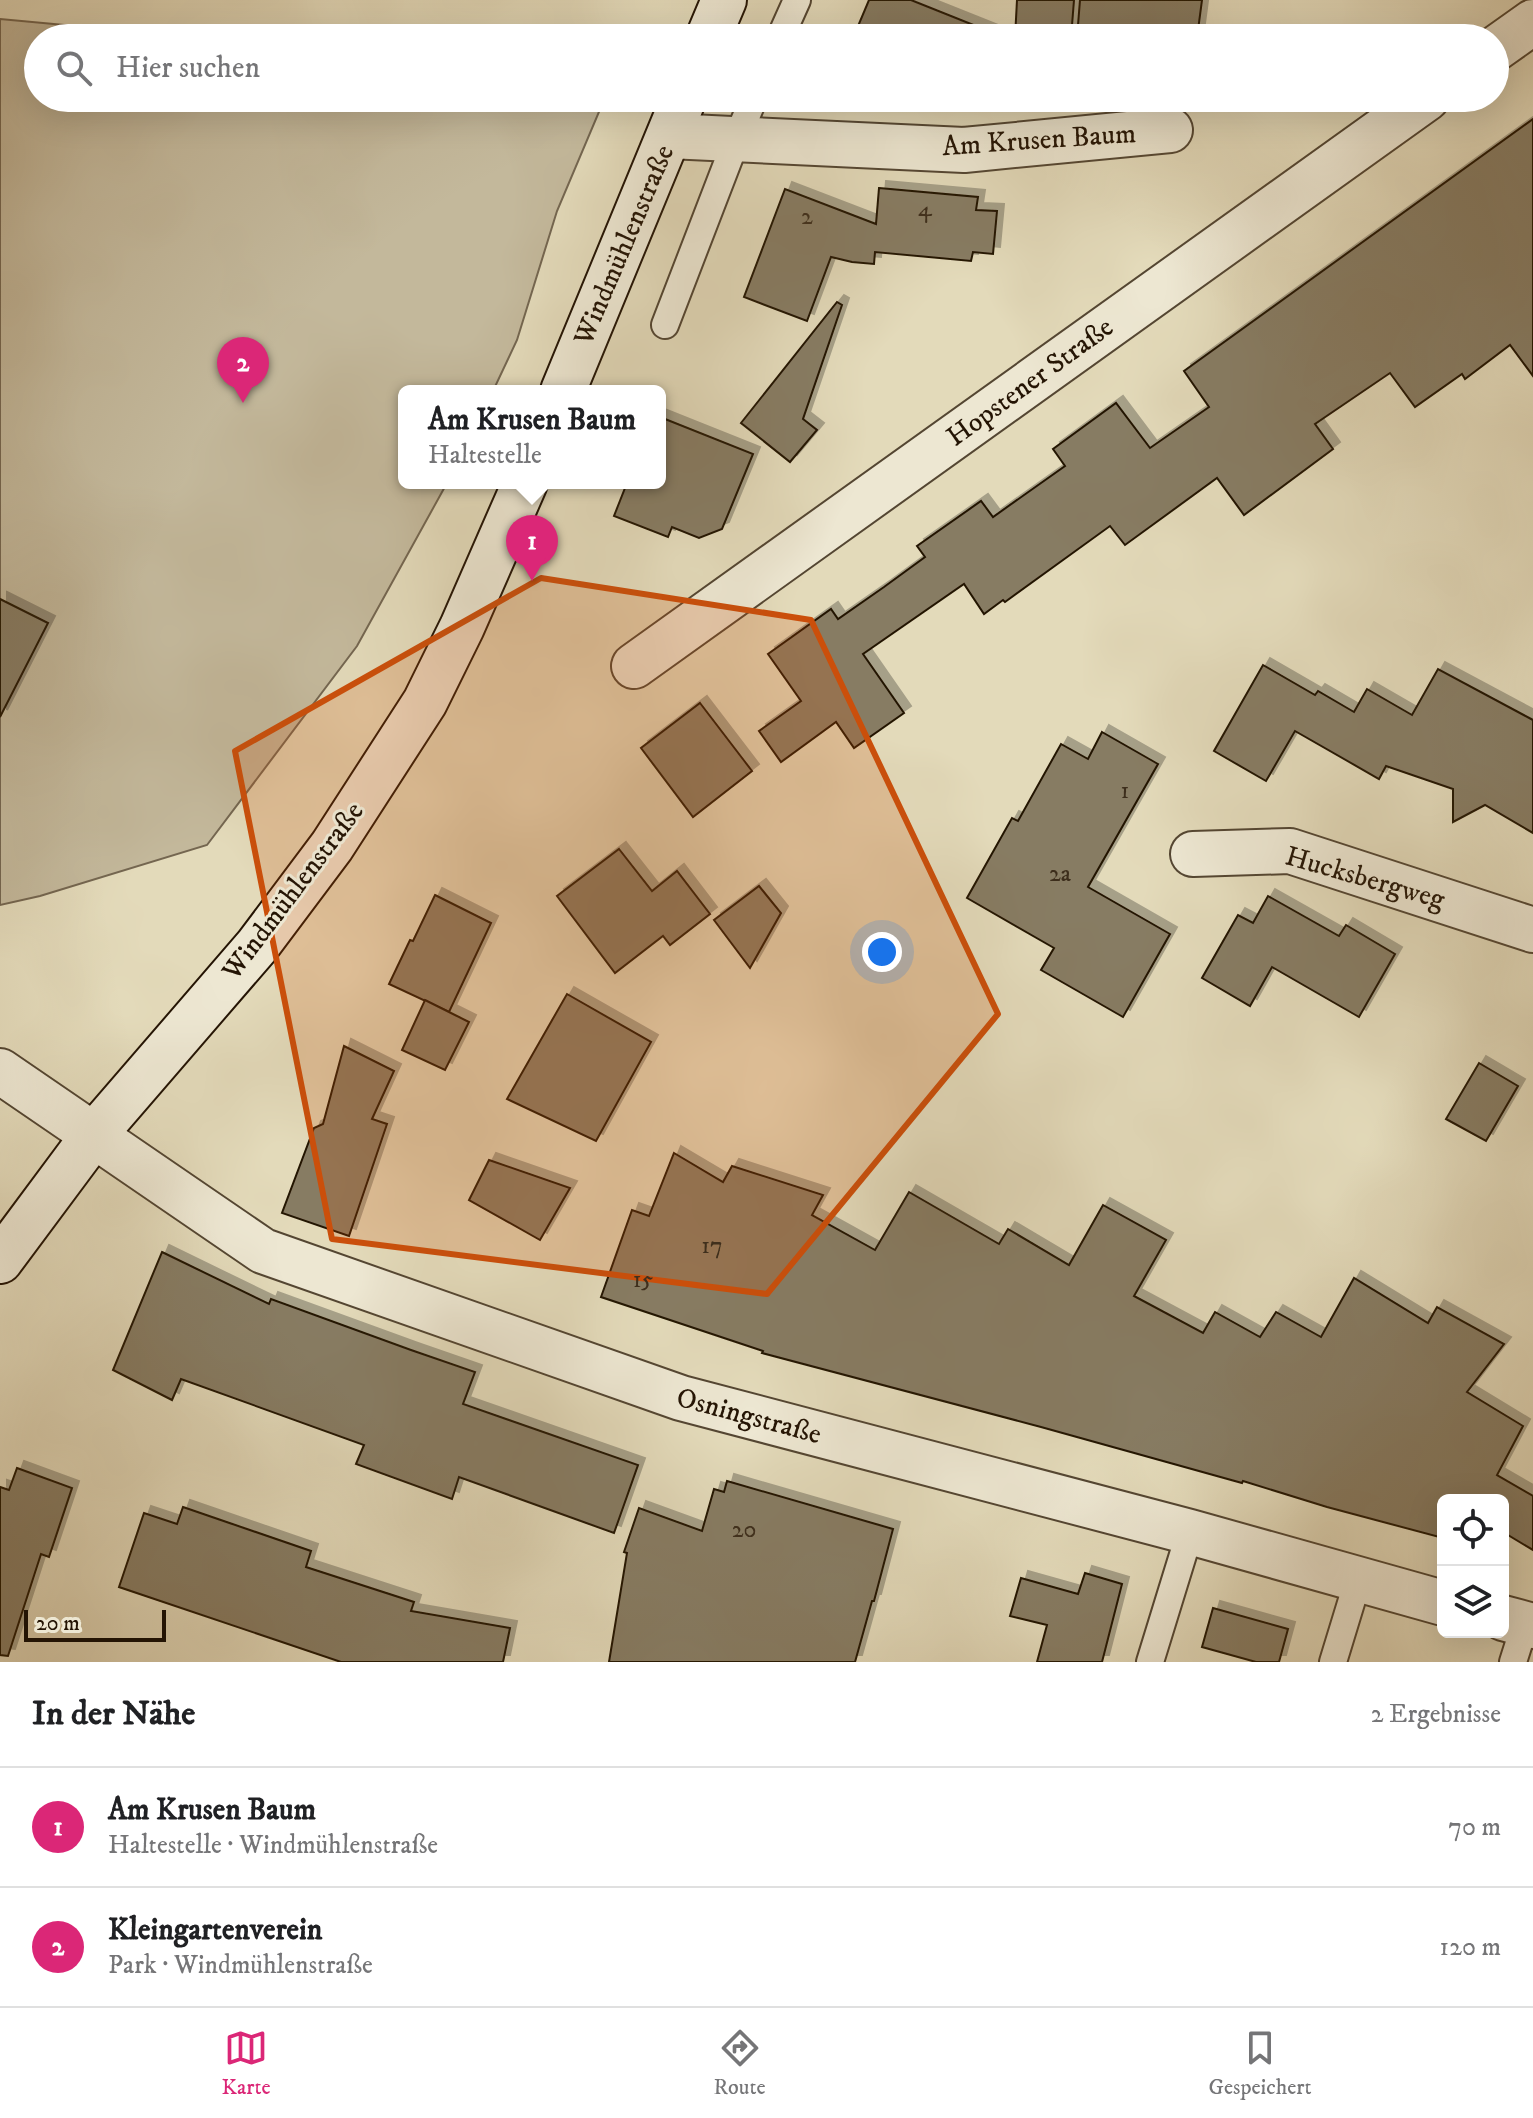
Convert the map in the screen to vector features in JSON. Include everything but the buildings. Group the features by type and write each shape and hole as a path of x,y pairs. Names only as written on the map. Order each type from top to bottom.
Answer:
{"street":[{"path":"714,24 724,0"},
{"path":"1509,39 1533,22"},
{"name":"Hopstener Straße","path":"634,666 1407,112"},
{"name":"Am Krusen Baum","path":"677,117 737,138 964,150 1170,130"},
{"name":"Windmühlenstraße","path":"565,385 677,117"},
{"name":"Windmühlenstraße","path":"0,1261 93,1136 257,946 332,846 425,702 462,627 522,489"},
{"name":"Hucksbergweg","path":"1193,854 1290,851 1533,930"},
{"name":"Osningstraße","path":"0,1071 263,1251 681,1398 1190,1532 1437,1601"}],"lane":[{"path":"786,24 797,0"},
{"path":"665,325 748,112"},
{"path":"1150,1662 1190,1532"},
{"path":"1333,1662 1358,1580"}],"highlighted area":[{"path":"541,578 811,620 998,1014 767,1294 332,1239 235,751"}],"shaded area":[{"path":"0,19 54,24 24,24 24,112 599,112 557,211 517,340 496,385 398,385 398,489 444,489 357,646 207,845 40,896 0,905"}],"place":[{"name":"Kleingartenverein","path":"243,403"},
{"name":"Am Krusen Baum","path":"532,581"}]}
